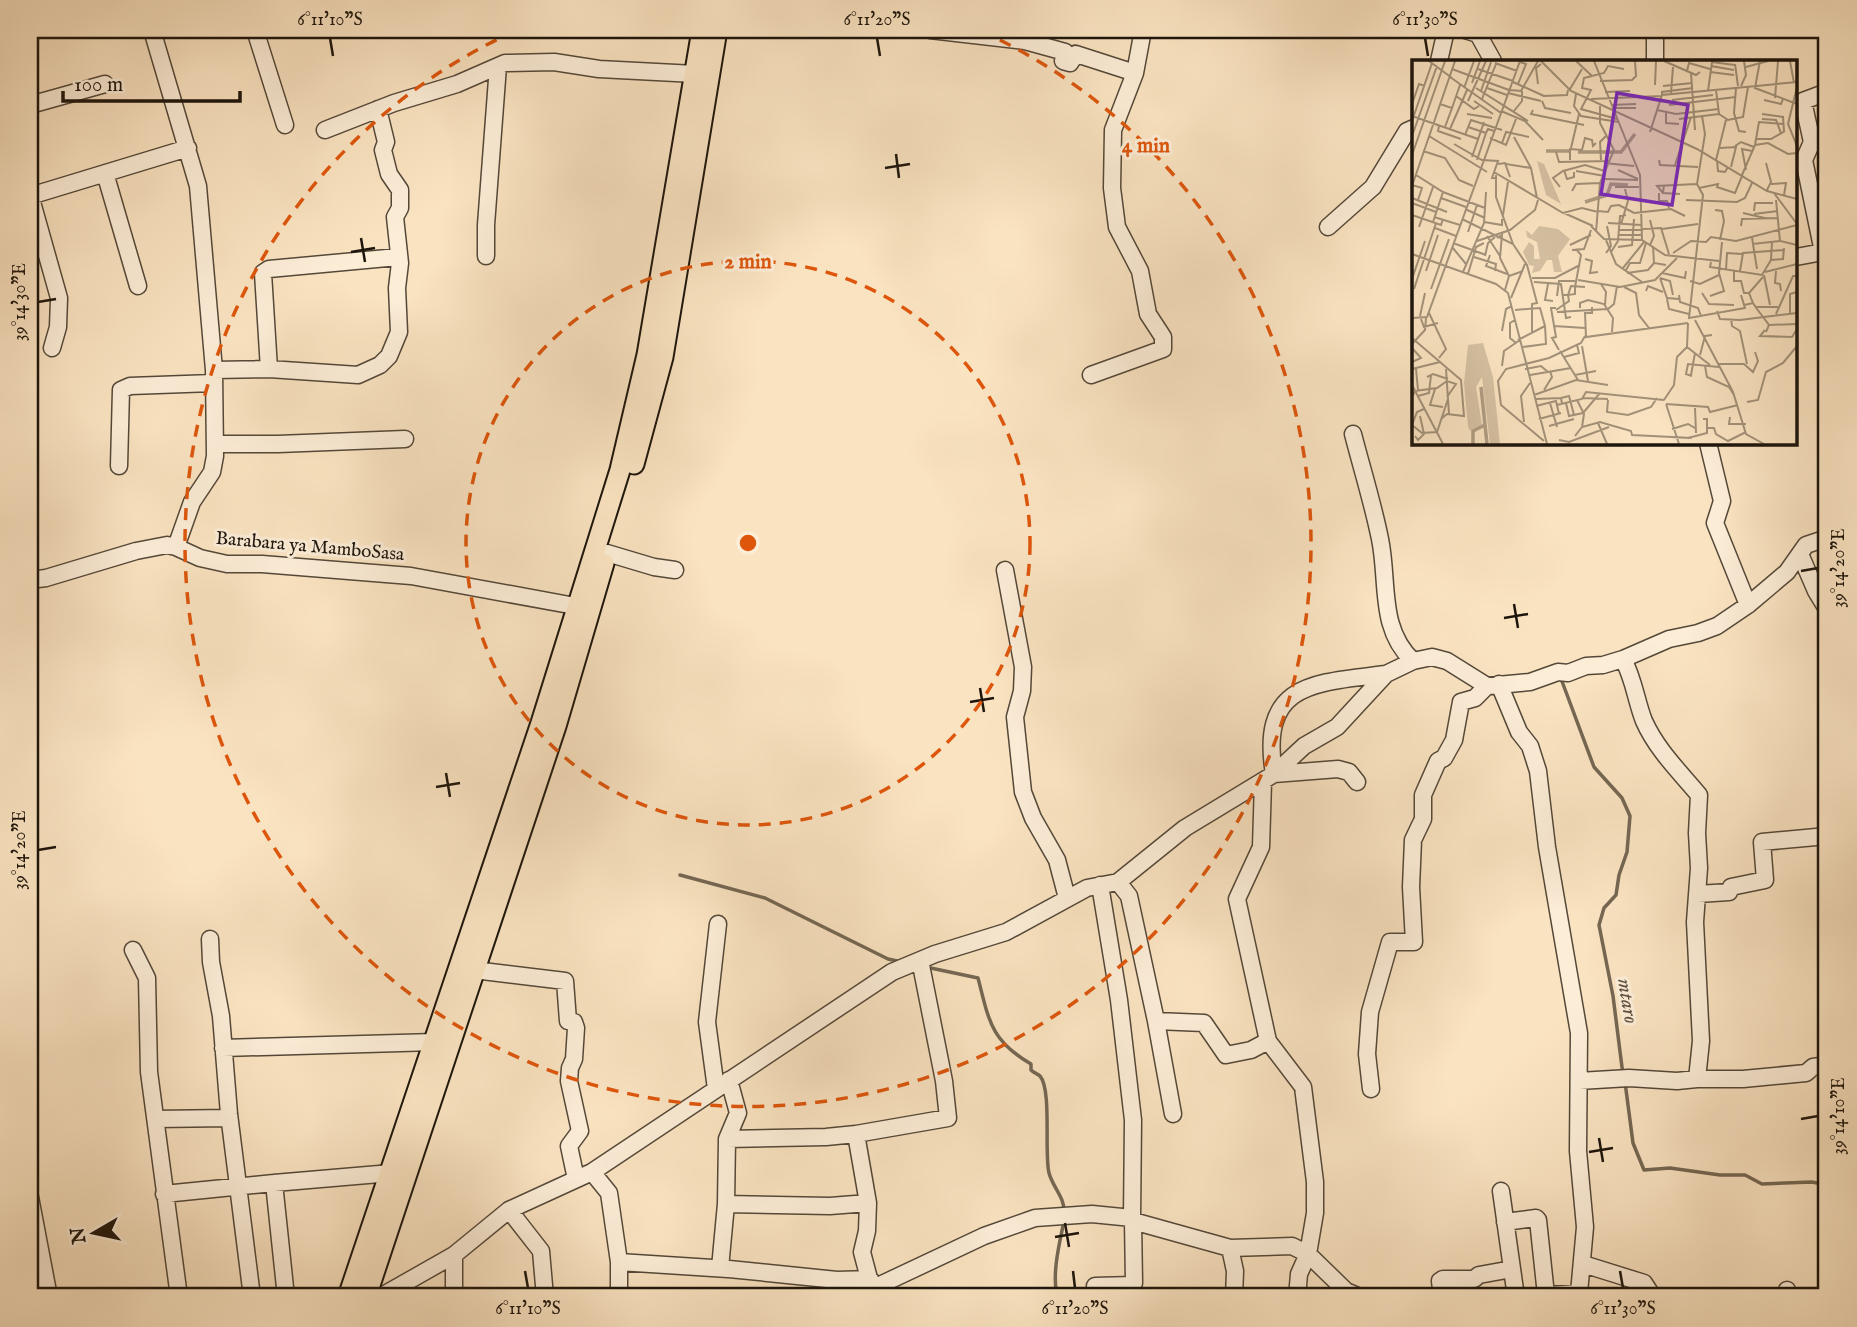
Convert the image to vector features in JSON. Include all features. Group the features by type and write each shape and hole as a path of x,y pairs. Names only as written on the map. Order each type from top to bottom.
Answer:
{"main road":[{"path":"366,1297 556,726 642,381 702,30"},
{"path":"348,1297 585,608 607,553 646,426 663,358 717,30"}],"street":[{"path":"152,30 198,186 214,377 215,444 212,472 192,502 176,547"},
{"path":"255,30 285,125"},
{"path":"930,30 1025,41 1065,52 1063,61 1070,64 1076,54 1135,73"},
{"path":"1091,375 1163,348 1163,337 1149,314 1140,271 1117,227 1112,188 1113,130 1135,73 1143,30"},
{"path":"1439,60 1446,30"},
{"path":"1465,30 1478,34 1492,60"},
{"path":"1655,30 1656,60"},
{"path":"325,130 378,109 457,84 505,63 554,62 599,69 695,74"},
{"path":"486,256 498,66"},
{"path":"30,105 105,84"},
{"path":"1798,257 1823,252 1804,160 1812,142 1802,101 1827,92"},
{"path":"119,466 121,390 130,386 269,369 358,375 380,365 394,347 399,332 397,288 400,263 395,217 400,208 400,190 389,174 383,150 386,142 378,109"},
{"path":"1328,227 1373,187 1407,131 1412,129"},
{"path":"52,348 58,327 59,298 36,237 30,195 188,148"},
{"path":"105,173 138,286"},
{"path":"269,369 263,273 269,270 398,257"},
{"path":"1353,434 1385,562 1387,615 1402,651 1413,661"},
{"path":"215,444 405,439"},
{"path":"1708,444 1722,500 1715,523 1748,605"},
{"path":"1371,1089 1367,1054 1370,1012 1390,942 1414,942 1411,861 1413,840 1423,820 1423,795 1438,761 1444,758 1454,740 1461,702 1475,698 1493,685 1530,682 1558,672 1568,673 1586,666 1603,665 1669,639 1717,626 1748,605 1787,572 1807,545 1827,538"},
{"name":"Barabara ya MamboSasa","path":"30,580 46,578 152,547 176,547 200,558 228,564 262,564 411,576 483,587 585,608"},
{"path":"607,553 654,567 675,570"},
{"path":"1800,554 1827,609"},
{"path":"1005,570 1023,667 1022,691 1015,717 1023,792 1033,818 1057,860 1067,898"},
{"path":"1297,1297 1299,1274 1308,1254 1315,1213 1315,1182 1303,1087 1268,1041 1254,967 1244,939 1237,899 1261,847 1272,726 1285,701 1301,689 1386,674 1413,661 1432,657 1447,661 1493,685 1519,732 1530,746 1538,771 1547,848 1578,1033 1578,1151 1585,1227 1580,1295 1515,1297 1501,1191"},
{"path":"1623,659 1630,671 1644,720 1673,766 1699,795 1698,894 1695,922 1701,1041 1697,1079"},
{"path":"380,1297 454,1255 509,1210 592,1172 892,972 1006,932 1087,888 1118,882 1185,828 1269,778 1304,746 1337,727 1386,674"},
{"path":"1269,778 1338,769 1349,772 1357,782"},
{"path":"1698,894 1729,892 1731,887 1765,880 1762,842 1827,836"},
{"path":"1118,882 1129,896 1173,1114"},
{"path":"1095,1286 1134,1283 1133,1120 1119,1000 1100,885"},
{"path":"718,924 707,1022 723,1085 737,1113 727,1139 725,1268"},
{"path":"210,939 252,1297"},
{"path":"133,950 147,978 149,1072 179,1297"},
{"path":"727,1139 826,1138 948,1118 944,1081 920,960"},
{"path":"474,970 565,981 568,1021 574,1022 576,1028 574,1059 569,1080 580,1130 569,1146 576,1179"},
{"path":"1156,1021 1204,1023 1226,1055 1251,1050 1268,1041"},
{"path":"223,1048 435,1042"},
{"path":"1579,1081 1629,1077 1677,1081 1743,1079 1806,1073 1813,1067 1827,1065"},
{"path":"156,1119 229,1118"},
{"path":"856,1134 868,1203 867,1231 862,1247 869,1289"},
{"path":"592,1172 608,1193 619,1262 619,1297"},
{"path":"164,1194 391,1173"},
{"path":"274,1183 286,1297"},
{"path":"30,1197 49,1297"},
{"path":"726,1203 808,1206 868,1203"},
{"path":"509,1210 541,1251 544,1297"},
{"path":"619,1262 725,1268 837,1279 869,1289 1014,1223 1061,1215 1092,1214 1133,1219 1230,1248 1292,1246 1308,1254 1346,1291 1360,1297"},
{"path":"1505,1222 1536,1218 1538,1220 1546,1295"},
{"path":"1230,1248 1235,1271 1234,1297"},
{"path":"454,1255 454,1297"},
{"path":"1583,1264 1644,1283 1653,1297"},
{"path":"1442,1297 1440,1282 1443,1279 1474,1279 1479,1275 1512,1269"}],"waterway":[{"name":"mtaro","path":"1560,676 1594,767 1622,798 1630,816 1627,852 1616,895 1604,908 1599,925 1613,996 1623,1075"},
{"path":"680,875 765,898 888,959 902,962"},
{"path":"926,967 978,978 993,1028 1007,1046 1031,1064 1031,1070 1040,1076 1044,1083 1049,1173 1063,1202 1064,1213"},
{"name":"mtaro","path":"1625,1082 1633,1143 1644,1170 1670,1168 1720,1175 1745,1175 1762,1184 1812,1182 1827,1185"},
{"path":"1057,1297 1056,1269 1064,1221"}]}
